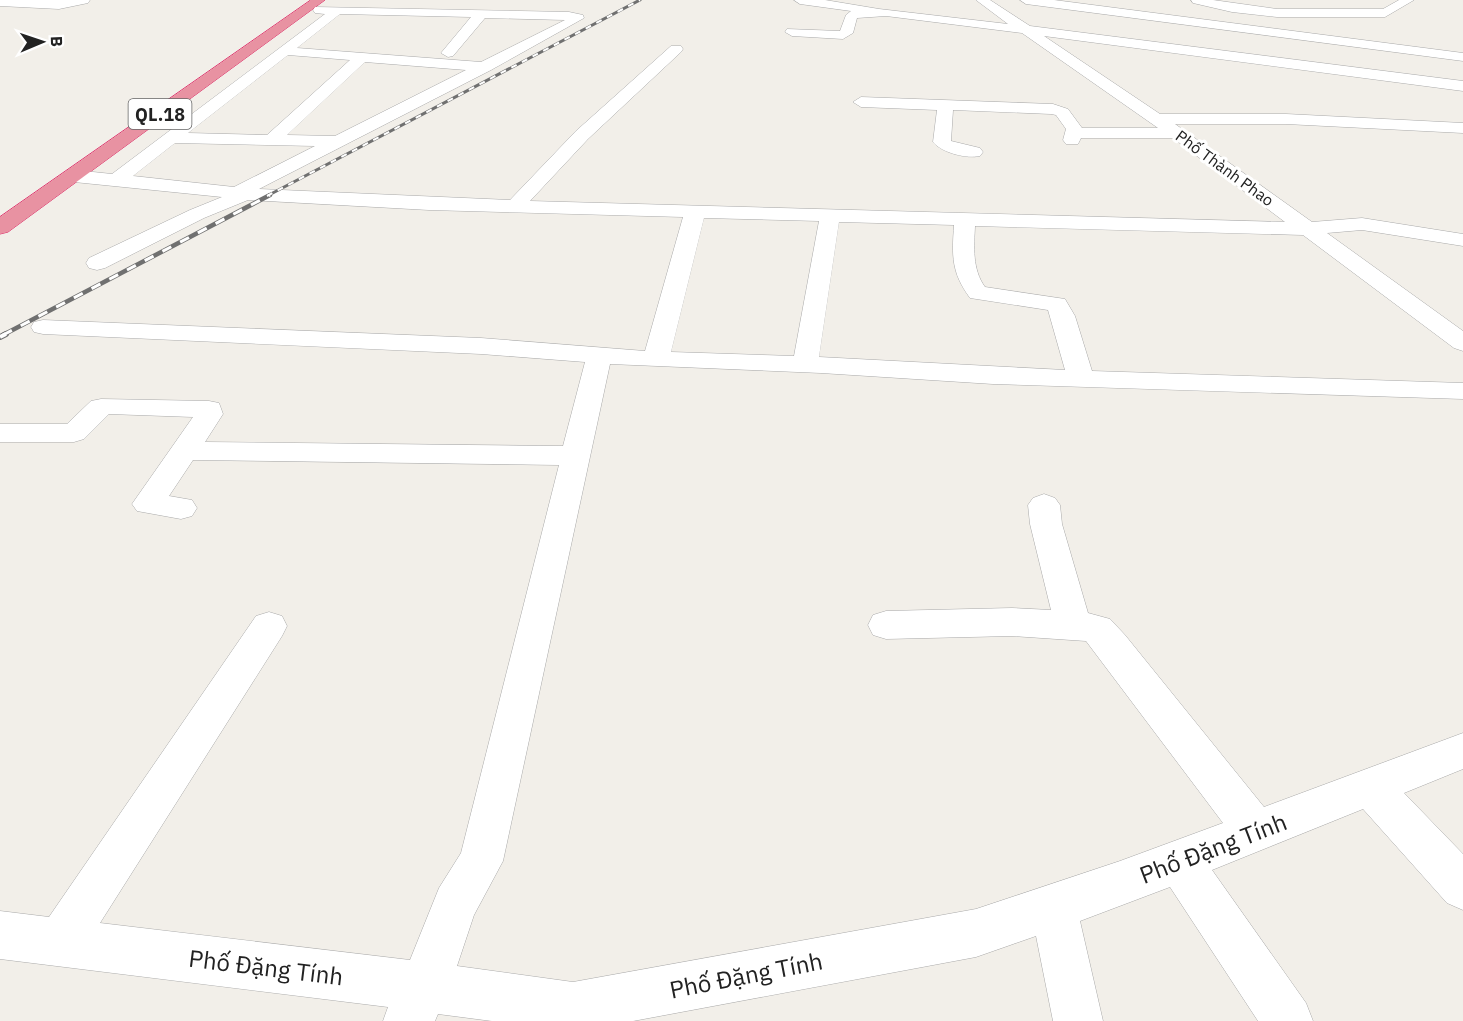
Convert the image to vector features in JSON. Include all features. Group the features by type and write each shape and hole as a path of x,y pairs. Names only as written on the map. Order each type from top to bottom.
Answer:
{"highway":[{"name":"QL.18","path":"0,227 312,5"}],"street":[{"path":"0,2 58,5 84,0"},
{"path":"800,0 881,12 1029,25 1463,86"},
{"path":"982,0 1002,14"},
{"path":"1026,0 1463,57"},
{"path":"1197,0 1232,8 1266,12 1342,13 1385,13 1408,0"},
{"path":"97,263 242,194 339,141 487,67 578,18 338,10 312,5"},
{"path":"967,8 1002,14 1029,25"},
{"path":"116,180 338,10"},
{"path":"395,26 411,12"},
{"path":"792,32 843,34 846,33 852,15 881,12"},
{"path":"448,53 481,14"},
{"name":"Phố Thành Phao","path":"1029,25 1463,343"},
{"path":"466,32 488,32"},
{"path":"521,32 555,32"},
{"path":"1222,40 1463,69"},
{"path":"516,207 519,201 582,135 676,49"},
{"path":"285,51 487,67"},
{"path":"272,140 362,57"},
{"path":"861,102 1053,109 1062,112 1075,130 1072,136 1177,133"},
{"path":"945,105 942,142 946,146 974,152"},
{"path":"1156,119 1318,120 1463,128"},
{"path":"171,138 339,141"},
{"path":"74,176 242,194 516,207 1308,229 1362,224 1463,240"},
{"path":"656,359 695,213"},
{"path":"805,364 831,217"},
{"path":"965,220 964,272 970,284 978,293 1057,304 1064,316 1081,379"},
{"path":"44,327 481,346 599,356 805,364 993,376 1463,391"},
{"path":"417,1004 455,904 481,861 599,356"},
{"path":"0,433 74,434 101,407 209,409 209,414 186,451 148,504 181,508"},
{"path":"186,451 575,456"},
{"path":"1044,505 1046,524 1072,625"},
{"path":"886,625 1012,622 1072,625 1097,629 1256,831"},
{"path":"60,942 269,626"},
{"name":"Phố Đặng Tính","path":"0,934 60,942 417,1004 573,1007 976,933 1179,861 1463,751"},
{"path":"1370,787 1463,887"},
{"path":"1179,861 1288,1021"},
{"path":"1053,907 1078,1021"}],"railway":[{"path":"267,196 640,0"},
{"path":"3,335 270,195"},
{"path":"0,337 6,334"}]}
